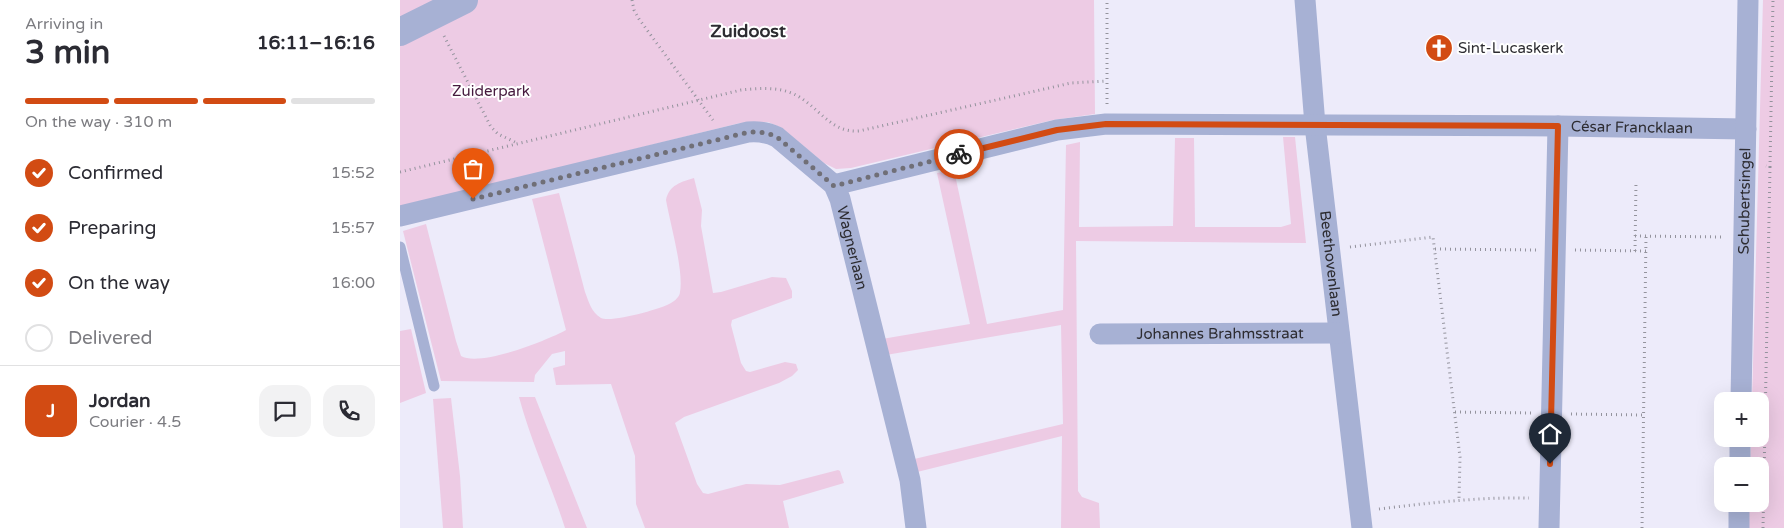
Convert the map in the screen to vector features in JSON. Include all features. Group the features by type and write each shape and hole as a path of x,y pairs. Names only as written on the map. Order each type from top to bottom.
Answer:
{"street":[{"path":"400,32 464,0"},
{"name":"Beethovenlaan","path":"1305,0 1315,125 1361,520"},
{"name":"Schubertsingel","path":"1741,392 1748,0"},
{"name":"César Francklaan","path":"834,186 1057,130 1106,124 1558,126 1746,129"},
{"path":"1549,528 1558,126"},
{"name":"Wagnerlaan","path":"400,216 748,132 758,131 777,137 834,186 840,199 910,480 916,528"},
{"name":"Johannes Brahmsstraat","path":"1100,334 1339,333"},
{"path":"1738,528 1739,512"}],"lane":[{"path":"400,247 434,386"}],"path":[{"path":"632,0 634,10 640,19 701,101 725,138"},
{"path":"1106,124 1107,0"},
{"path":"1763,528 1773,0"},
{"path":"433,15 491,127 498,134 517,143"},
{"path":"1746,162 1770,167"},
{"path":"1635,251 1636,181"},
{"path":"1635,236 1744,238"},
{"path":"1642,528 1646,236"},
{"path":"1329,249 1433,237 1460,457 1459,499"},
{"path":"1361,520 1459,499 1495,497 1550,498"}],"green space":[{"name":"Zuiderpark","path":"400,0 1094,0 1095,114 1053,120 851,168 836,169 824,163 782,128 768,122 740,123 400,207"},
{"path":"1763,0 1784,0 1784,528 1749,528 1749,512 1769,512 1769,457 1750,457 1751,447 1769,447 1769,392 1752,392"},
{"path":"1283,137 1295,137 1306,243 1076,241 1078,491 1082,497 1099,503 1100,528 1061,528 1062,436 913,473 910,460 1063,424 1061,325 886,355 882,339 970,324 937,173 954,170 987,324 1063,310 1066,145 1080,142 1079,227 1173,226 1175,138 1194,138 1195,227 1281,227 1291,224"},
{"path":"694,178 702,210 701,226 713,293 772,277 786,278 792,291 792,298 732,320 731,325 741,363 746,371 750,372 785,362 796,364 798,370 792,376 779,383 684,417 675,423 697,484 703,493 708,494 746,484 780,485 840,471 844,483 783,501 789,528 645,528 636,504 635,456 611,384 556,385 553,368 565,365 565,351 552,354 535,375 534,382 441,381 403,231 426,224 461,356 483,358 497,356 529,346 566,330 532,199 559,193 589,303 595,313 601,318 615,319 666,306 679,295 680,272 666,200 673,188 680,183"},
{"path":"411,329 426,393 400,403 400,331"},
{"path":"519,397 535,397 587,528 565,528"},
{"path":"451,398 460,476 463,528 443,528 433,399"}],"way so far":[{"path":"473,199 758,131 777,137 834,186 959,154"}],"place":[{"name":"Sint-Lucaskerk","path":"1439,48"}],"district":[{"name":"Zuidoost","path":"748,31"}],"route":[{"path":"959,154 1057,130 1106,124 1558,126 1550,464"}]}
